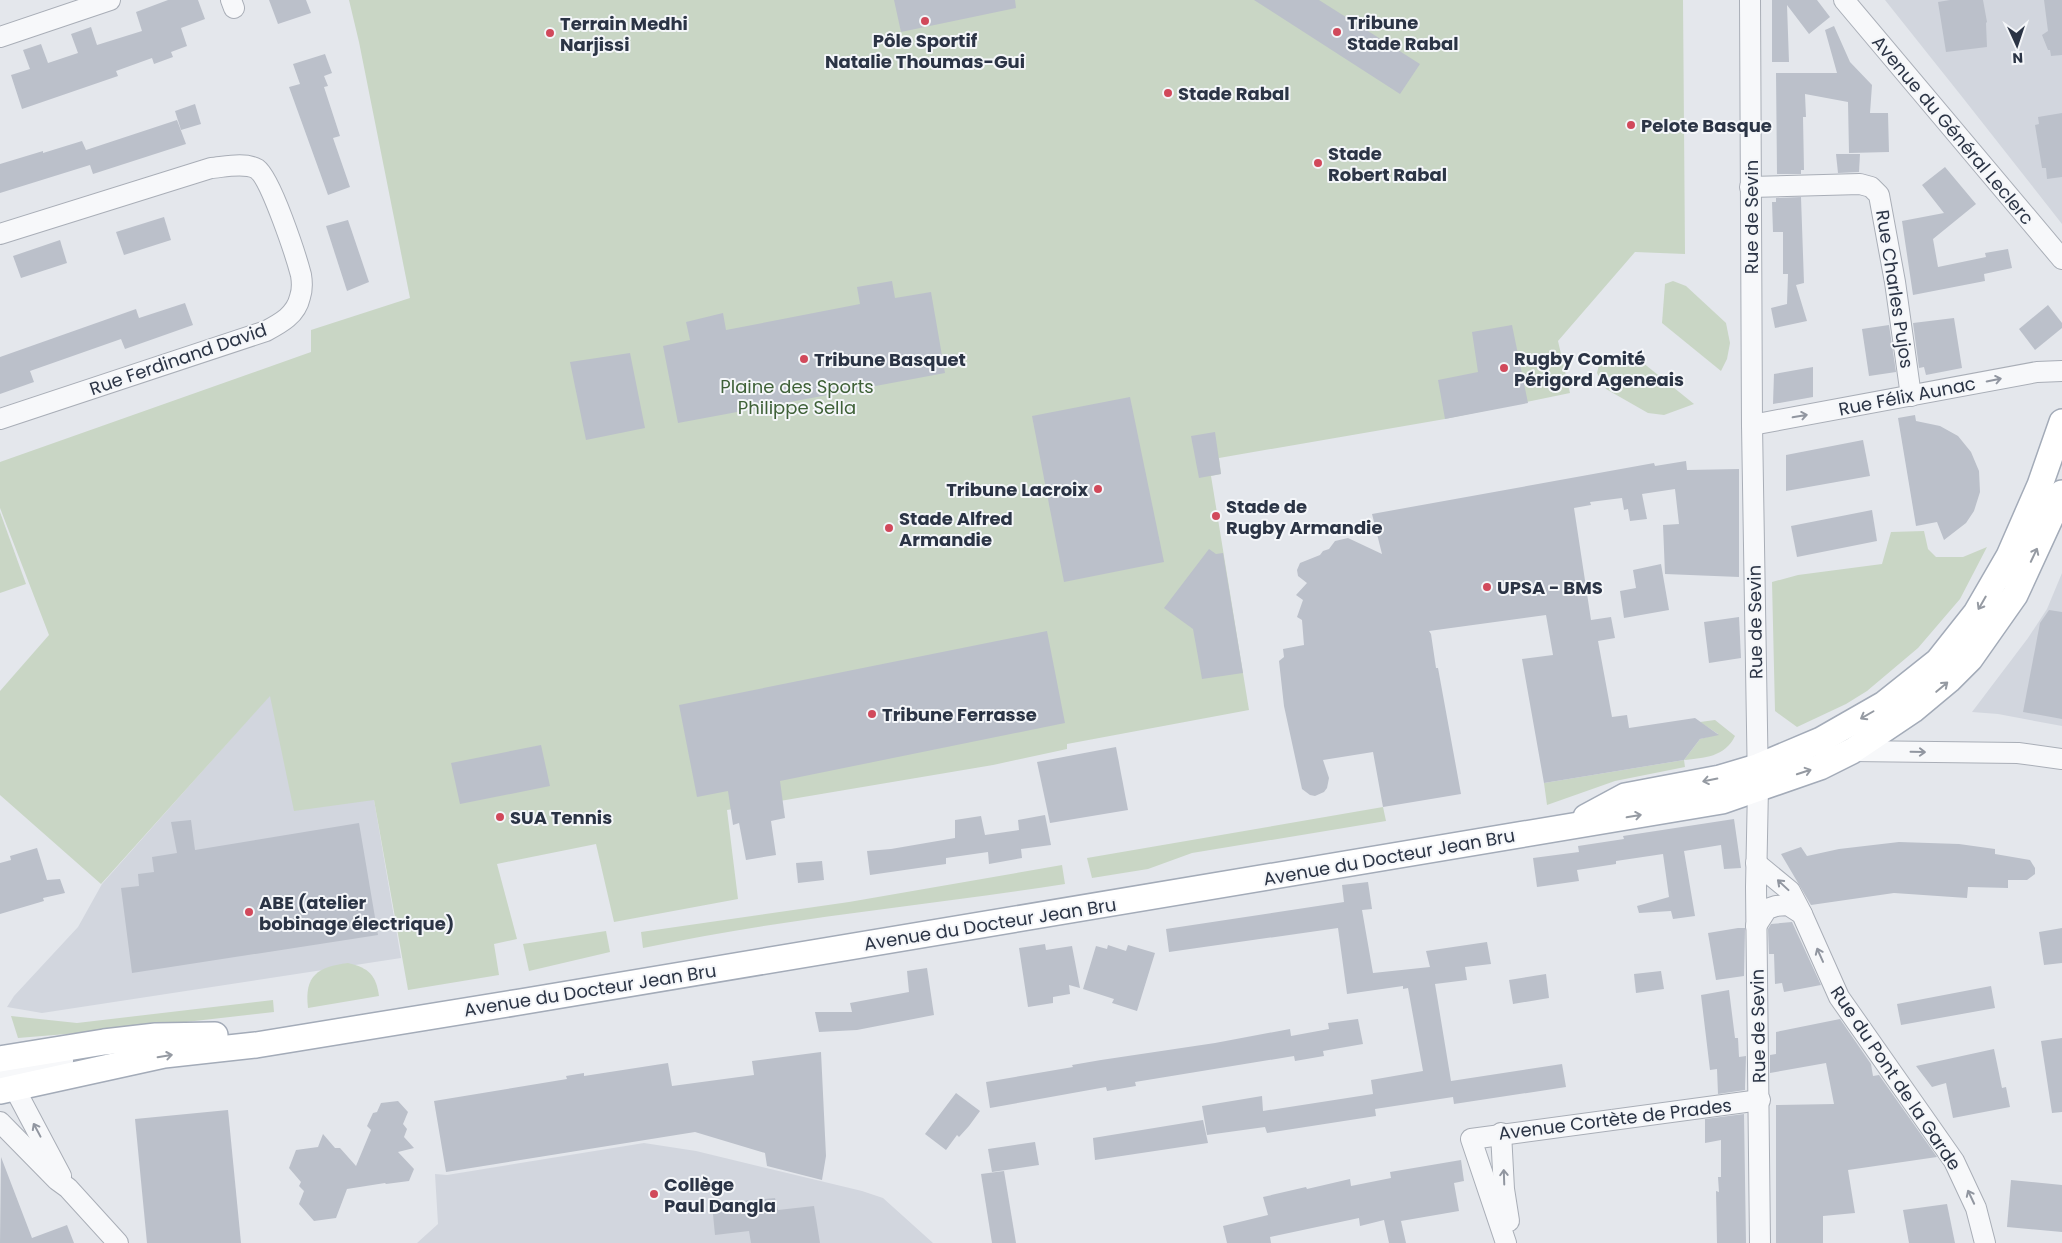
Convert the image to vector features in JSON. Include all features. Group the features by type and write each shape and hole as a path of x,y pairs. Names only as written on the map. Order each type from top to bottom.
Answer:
{"main road":[{"path":"1758,777 1869,714 1938,662 1976,613 2009,556 2040,485 2062,422"},
{"path":"1568,827 1625,796 1720,778 1758,777 1820,767 1852,751 1913,710 1949,680 1970,659 2015,595 2062,493"},
{"name":"Avenue du Docteur Jean Bru","path":"4,1076 256,1045 1722,801 1758,777"},
{"name":"Avenue du Docteur Jean Bru","path":"4,1076 104,1042 218,1034 256,1045"}],"street":[{"path":"0,37 110,0"},
{"name":"Rue de Sevin","path":"1750,0 1752,425 1758,777 1756,926 1760,1100 1760,1243"},
{"name":"Avenue du Général Leclerc","path":"1844,0 2062,259"},
{"name":"Rue Ferdinand David","path":"0,234 211,168 240,166 256,169 266,180 292,246 301,276 301,287 300,297 293,312 288,318 266,331 0,419"},
{"name":"Rue Charles Pujos","path":"1750,187 1860,184 1871,187 1879,195 1912,396"},
{"name":"Rue Félix Aunac","path":"1752,425 2037,372 2062,371"},
{"path":"1852,751 2018,753 2062,759"},
{"name":"Rue du Pont de la Garde","path":"1756,864 1790,892 1802,914 1839,997 1954,1161 1976,1208 1984,1243"},
{"path":"1756,926 1767,909 1776,906 1788,905 1802,914"},
{"path":"4,1076 68,1188"},
{"name":"Avenue Cortète de Prades","path":"1506,1243 1471,1139 1502,1133 1760,1100"},
{"path":"0,1122 57,1180 68,1188 118,1243"},
{"path":"1502,1133 1504,1189 1512,1243"}],"shaded area":[{"path":"1885,0 2062,0 2062,224 1963,98"},
{"path":"2062,573 2062,726 1998,714 1972,712 2028,638 2047,609"},
{"path":"270,695 374,800 401,958 42,1013 7,1007 14,996 78,927 102,884"},
{"name":"Collège Paul Dangla","path":"644,1143 696,1151 862,1191 883,1198 933,1243 417,1243 438,1224 435,1174 447,1175"}],"green space":[{"name":"Plaine des Sports Philippe Sella","path":"349,0 1683,0 1685,254 1635,252 1558,341 1570,393 1445,419 1219,458 1221,474 1211,476 1249,710 1067,744 1067,749 993,765 727,810 738,899 614,922 596,844 497,864 517,939 494,944 499,975 408,990 374,800 294,811 270,696 101,884 0,795 0,691 49,635 0,508 0,462 311,352 311,330 410,298"},
{"path":"1673,281 1686,286 1726,323 1730,343 1727,359 1721,371 1662,323 1665,284"},
{"path":"1637,358 1694,404 1664,415 1648,413 1606,389 1597,373 1599,365"},
{"path":"0,512 26,584 0,593"},
{"path":"1924,531 1928,549 1936,557 1963,557 1987,547 1960,599 1918,648 1867,691 1846,704 1797,727 1775,711 1772,582 1798,575 1882,564 1891,532"},
{"path":"1715,720 1735,736 1731,743 1720,752 1706,757 1684,760 1700,739 1718,734 1700,722"},
{"path":"1684,760 1685,767 1615,781 1547,805 1544,783"},
{"path":"1383,807 1386,821 1192,853 1148,869 1092,878 1087,858"},
{"path":"1062,865 1065,884 748,928 643,948 641,932 849,902"},
{"path":"606,931 610,952 529,971 523,944"},
{"path":"348,963 361,967 370,974 376,983 379,996 308,1008 308,988 315,975 329,967"},
{"path":"273,1000 274,1012 115,1030 18,1038 11,1016 77,1023"}],"building":[{"path":"168,0 198,0 205,19 181,28 187,46 171,52 173,57 154,64 152,58 116,71 118,76 22,109 11,75 30,69 23,50 41,44 48,63 78,53 71,34 91,27 97,45 142,31 136,12"},
{"path":"269,0 306,0 311,13 278,24"},
{"name":"Pôle Sportif Natalie Thoumas-Gui","path":"894,0 1015,0 1016,8 901,32"},
{"name":"Tribune Stade Rabal","path":"1254,0 1319,0 1420,64 1400,94"},
{"path":"1772,0 1817,0 1830,17 1809,34 1787,5 1789,62 1772,62"},
{"path":"1983,0 1987,22 1987,47 1946,52 1938,2"},
{"path":"2044,0 2062,0 2062,55 2051,56 2042,35 2048,31"},
{"path":"1834,26 1850,62 1872,85 1870,113 1888,113 1889,152 1849,153 1848,102 1805,94 1806,117 1803,117 1804,170 1801,170 1801,174 1777,174 1776,73 1837,73 1825,30"},
{"path":"325,54 332,73 324,76 328,86 324,87 340,136 333,138 350,187 328,195 289,87 300,84 293,64"},
{"path":"195,104 201,124 181,130 175,111"},
{"path":"2062,113 2062,177 2047,179 2046,168 2042,168 2035,125 2039,124 2038,117"},
{"path":"177,120 186,144 93,174 90,165 0,193 0,164 82,141 86,150"},
{"path":"1836,154 1860,154 1859,172 1838,173"},
{"path":"1945,167 1976,204 1933,239 1938,267 1986,257 1985,253 2008,249 2012,268 1984,274 1985,281 1913,295 1902,221 1944,213 1922,185"},
{"path":"1801,197 1804,283 1796,285 1807,321 1775,328 1771,308 1787,304 1788,274 1783,274 1783,232 1773,232 1772,202 1776,202 1776,198"},
{"path":"164,217 171,240 124,255 116,232"},
{"path":"348,220 369,282 347,291 326,226"},
{"path":"60,240 67,263 21,278 13,256"},
{"name":"Tribune Basquet","path":"892,281 895,298 931,292 945,373 678,423 663,346 690,340 686,322 723,313 726,330 860,304 857,287"},
{"path":"185,303 193,325 125,349 121,339 30,371 34,382 0,394 0,357 136,309 139,318"},
{"path":"2048,305 2062,323 2062,328 2035,350 2019,329"},
{"path":"1954,318 1962,368 1926,375 1924,367 1919,368 1913,323"},
{"name":"Rugby Comité Périgord Ageneais","path":"1512,325 1528,403 1445,419 1438,380 1478,372 1472,332"},
{"path":"1889,325 1896,372 1869,376 1862,329"},
{"path":"630,353 645,428 586,440 570,362"},
{"path":"1813,367 1813,397 1773,404 1774,374"},
{"name":"Tribune Lacroix","path":"1130,397 1164,562 1064,582 1032,416"},
{"path":"1915,415 1916,421 1940,426 1958,436 1971,452 1979,471 1980,492 1974,511 1966,523 1944,540 1937,522 1916,526 1898,418"},
{"path":"1215,432 1221,474 1199,478 1191,436"},
{"path":"1863,440 1870,476 1786,491 1786,455"},
{"path":"1686,461 1687,470 1739,469 1739,577 1665,574 1663,525 1679,524 1675,489 1642,494 1647,519 1630,521 1628,509 1624,510 1622,498 1590,502 1591,505 1574,508 1591,620 1611,617 1615,638 1598,641 1612,717 1627,715 1629,728 1695,718 1719,735 1700,739 1684,760 1544,783 1522,659 1553,655 1546,615 1429,631 1436,668 1438,668 1461,794 1383,807 1373,752 1323,760 1329,778 1327,788 1324,792 1315,796 1302,789 1284,706 1279,661 1284,657 1283,649 1304,645 1302,620 1297,617 1303,600 1296,595 1307,583 1298,576 1297,570 1300,563 1320,555 1323,551 1329,549 1335,541 1348,538 1382,554 1372,514 1654,463 1655,466"},
{"path":"1872,510 1877,541 1797,557 1791,526"},
{"path":"1209,549 1216,554 1223,553 1243,673 1202,679 1193,629 1164,608"},
{"path":"1661,564 1669,610 1624,618 1620,591 1636,588 1633,570"},
{"path":"2049,610 2062,612 2062,719 2023,712 2040,623"},
{"path":"1739,617 1741,658 1709,663 1704,622"},
{"name":"Tribune Ferrasse","path":"1047,631 1065,723 780,781 785,818 771,821 776,855 746,860 739,823 733,825 728,791 697,797 679,705"},
{"path":"541,745 550,786 460,804 451,763"},
{"path":"1116,747 1128,810 1050,823 1037,762"},
{"path":"1045,815 1051,845 1021,849 1022,858 989,864 988,852 946,858 946,864 870,875 867,851 891,849 955,838 955,820 981,816 985,835 1019,830 1018,820"},
{"path":"1734,819 1741,868 1724,869 1721,845 1684,851 1695,916 1673,919 1671,911 1639,913 1637,906 1669,897 1663,854 1616,861 1616,864 1577,870 1579,881 1537,887 1533,858 1579,852 1578,846 1624,839 1623,836"},
{"name":"ABE (atelier bobinage électrique)","path":"191,820 195,850 359,823 378,935 132,973 121,888 139,886 138,874 154,872 152,857 177,853 171,822"},
{"path":"1899,842 1959,844 1995,849 1995,854 2030,860 2035,868 2035,874 2027,880 2008,880 2008,888 1968,887 1967,898 1894,893 1811,905 1781,854 1801,847 1807,856 1839,849"},
{"path":"37,848 47,880 60,879 65,893 43,898 44,901 0,914 0,863 11,860 10,856"},
{"path":"822,861 824,880 798,883 796,863"},
{"path":"1368,882 1372,909 1362,910 1373,973 1430,967 1426,951 1487,942 1491,964 1465,967 1467,980 1435,984 1451,1081 1562,1064 1566,1087 1454,1104 1453,1097 1375,1109 1376,1116 1267,1133 1265,1127 1207,1135 1202,1106 1262,1096 1263,1111 1373,1094 1371,1080 1423,1071 1408,988 1403,989 1403,986 1347,994 1338,928 1169,952 1166,929 1344,902 1342,885"},
{"path":"1792,922 1821,985 1784,992 1782,983 1775,984 1774,954 1769,954 1768,929 1771,924"},
{"path":"1745,928 1744,976 1716,980 1708,933"},
{"path":"2062,928 2062,963 2044,965 2039,932"},
{"path":"1045,944 1046,950 1072,946 1080,988 1069,985 1070,994 1053,997 1053,1003 1028,1007 1019,948"},
{"path":"1108,945 1126,951 1128,945 1155,953 1137,1011 1112,1003 1114,999 1083,989 1096,946 1107,949"},
{"path":"927,968 934,1015 857,1030 819,1032 815,1012 852,1012 850,1003 909,992 907,971"},
{"path":"1661,971 1664,989 1636,993 1634,974"},
{"path":"1546,974 1549,998 1513,1004 1509,980"},
{"path":"1991,986 1995,1008 1901,1025 1897,1004"},
{"path":"1729,990 1735,1038 1738,1038 1739,1057 1746,1056 1745,1090 1718,1094 1717,1069 1710,1070 1701,995"},
{"path":"1358,1019 1363,1044 1323,1051 1324,1056 1295,1061 1294,1056 1135,1082 1136,1086 1107,1091 1106,1087 990,1108 986,1082 1073,1067 1072,1065 1215,1043 1290,1029 1291,1036 1329,1029 1328,1023"},
{"path":"1840,1019 1871,1064 1873,1076 1879,1075 1937,1157 1848,1170 1855,1213 1823,1216 1823,1243 1776,1243 1776,1105 1834,1104 1826,1063 1770,1073 1770,1055 1776,1054 1776,1032"},
{"path":"2062,1038 2062,1112 2052,1113 2041,1041"},
{"path":"1994,1049 2002,1088 2006,1087 2010,1107 1953,1118 1946,1083 1932,1087 1916,1066"},
{"path":"821,1052 826,1156 822,1180 767,1166 765,1153 695,1132 446,1172 434,1101 567,1079 566,1076 584,1073 584,1076 668,1063 672,1086 754,1075 752,1061"},
{"path":"956,1093 980,1111 959,1137 957,1135 946,1150 925,1134"},
{"path":"398,1101 408,1112 403,1124 407,1129 404,1137 414,1148 398,1152 414,1169 409,1181 347,1189 336,1218 314,1221 299,1204 304,1191 299,1186 301,1182 289,1168 296,1150 318,1147 323,1134 335,1148 340,1148 356,1166 371,1130 367,1126 373,1113 377,1112 381,1103"},
{"path":"228,1110 241,1243 147,1243 135,1119"},
{"path":"1744,1114 1746,1243 1717,1243 1716,1191 1719,1192 1718,1177 1721,1177 1721,1140 1705,1143 1705,1119"},
{"path":"1203,1120 1208,1143 1095,1160 1093,1138"},
{"path":"1035,1142 1039,1165 992,1172 988,1149"},
{"path":"1,1157 32,1238 67,1225 74,1243 0,1243"},
{"path":"1461,1160 1464,1181 1454,1183 1459,1211 1401,1221 1406,1243 1389,1243 1384,1220 1360,1226 1359,1218 1270,1237 1271,1243 1227,1243 1223,1226 1268,1215 1263,1197 1350,1179 1351,1186 1391,1178 1390,1172"},
{"path":"1004,1171 1016,1243 992,1243 981,1174"},
{"path":"2011,1180 2062,1185 2062,1232 2007,1227"},
{"path":"775,1198 778,1210 814,1206 820,1243 751,1243 749,1231 715,1235 712,1204"},
{"path":"1947,1204 1955,1243 1909,1243 1903,1210"}],"place":[{"name":"Pôle Sportif Natalie Thoumas-Gui","path":"925,21"},
{"name":"Tribune Stade Rabal","path":"1337,32"},
{"name":"Terrain Medhi Narjissi","path":"550,33"},
{"name":"Stade Rabal","path":"1168,93"},
{"name":"Pelote Basque","path":"1631,125"},
{"name":"Stade Robert Rabal","path":"1318,163"},
{"name":"Tribune Basquet","path":"804,359"},
{"name":"Rugby Comité Périgord Ageneais","path":"1504,368"},
{"name":"Tribune Lacroix","path":"1098,489"},
{"name":"Stade de Rugby Armandie","path":"1216,516"},
{"name":"Stade Alfred Armandie","path":"889,528"},
{"name":"UPSA - BMS","path":"1487,587"},
{"name":"Tribune Ferrasse","path":"872,714"},
{"name":"SUA Tennis","path":"500,817"},
{"name":"ABE (atelier bobinage électrique)","path":"249,912"},
{"name":"Collège Paul Dangla","path":"654,1194"}]}
